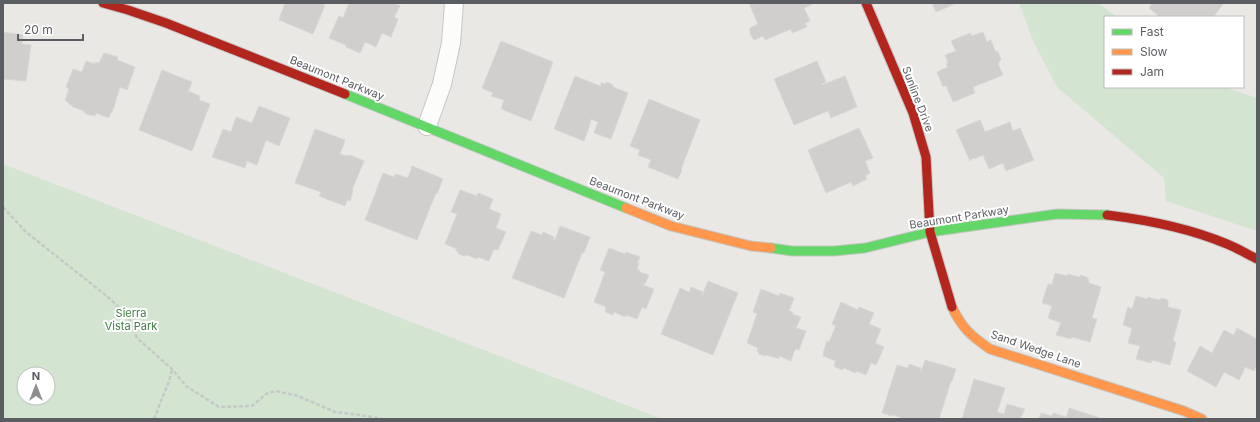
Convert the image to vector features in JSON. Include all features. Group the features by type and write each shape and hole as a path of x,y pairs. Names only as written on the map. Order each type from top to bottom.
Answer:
{"street":[{"name":"Beaumont Parkway","path":"103,3 166,23 427,126 671,226 751,246 792,251 834,251 866,248 930,232 1057,214 1108,215 1147,221 1191,231 1228,244 1257,259"},
{"path":"427,126 442,84 451,43 454,3"},
{"name":"Sunline Drive","path":"866,3 913,113 926,157 930,232"},
{"name":"Sand Wedge Lane","path":"930,232 950,302 959,322 973,337 990,348 1184,411 1202,419"}],"path":[{"path":"3,207 26,232 108,297 128,316 137,338 172,369 186,386 219,407 252,406 266,394 276,391 298,396 335,412 361,414 382,419"},
{"path":"154,419 170,381 172,369"}],"green space":[{"path":"1019,3 1098,3 1116,16 1104,16 1104,88 1227,88 1257,98 1257,231 1166,201 1164,178 1057,87 1034,43"},
{"name":"Sierra Vista Park","path":"3,164 662,419 3,419"}],"building":[{"path":"285,3 319,3 325,5 313,34 279,20"},
{"path":"349,3 393,3 400,6 394,17 398,19 391,37 382,33 376,47 365,42 360,53 329,38 339,16 343,18"},
{"path":"749,3 813,4 804,8 810,21 805,23 807,27 792,33 791,29 765,40 763,36 754,40 750,33 750,28 758,24"},
{"path":"932,3 957,3 936,12"},
{"path":"1153,3 1224,3 1214,16 1159,16 1149,8"},
{"path":"3,32 23,35 22,44 31,45 26,81 3,79"},
{"path":"983,32 987,42 991,40 995,51 998,52 1001,59 998,64 1003,75 973,87 975,93 953,102 946,85 943,87 937,72 948,67 946,64 948,63 945,55 956,51 951,41 970,33 972,36"},
{"path":"501,41 553,62 531,121 501,109 504,100 491,96 493,93 482,88"},
{"path":"104,53 118,57 117,60 135,67 127,90 120,87 109,118 96,113 95,116 86,114 84,111 73,107 65,100 69,89 66,87 73,69 82,72 86,61 95,64 95,62 99,63"},
{"path":"817,61 826,82 821,84 822,85 845,76 857,107 831,118 828,111 794,125 774,79"},
{"path":"162,70 192,82 188,91 200,96 199,100 210,104 192,151 139,130"},
{"path":"575,76 600,86 602,82 604,84 607,82 613,85 613,87 628,93 611,139 594,133 598,122 591,119 584,141 554,129"},
{"path":"649,99 700,120 678,179 648,167 651,160 638,155 640,150 630,146"},
{"path":"259,106 290,118 279,146 266,140 257,165 247,161 245,168 212,157 223,129 231,132 236,117 252,123"},
{"path":"980,120 985,132 1010,122 1013,131 1020,128 1034,160 1006,171 1003,163 989,169 983,155 974,159 974,157 970,161 956,130"},
{"path":"859,128 873,158 865,161 870,173 865,176 867,179 853,186 851,182 826,193 808,150"},
{"path":"315,129 345,140 340,154 346,156 350,155 364,161 352,190 350,201 347,200 345,206 319,196 321,192 295,183"},
{"path":"412,166 443,179 417,240 365,220 383,173 394,177 396,174 408,178"},
{"path":"460,190 477,196 478,193 493,199 489,209 501,214 496,228 506,232 498,250 494,249 489,261 478,257 477,259 467,255 464,256 459,254 456,250 457,249 445,244 457,214 451,212"},
{"path":"560,226 590,237 564,298 512,278 531,231 542,235 543,232 554,237 553,240 555,240"},
{"path":"609,248 625,254 626,252 640,257 637,263 639,263 637,269 640,272 649,275 645,284 644,283 643,285 654,289 646,309 642,307 637,319 626,315 625,317 614,312 613,315 605,312 606,307 594,302 605,272 600,270"},
{"path":"1055,273 1079,277 1081,275 1088,278 1089,283 1101,287 1092,318 1097,319 1090,342 1072,337 1071,339 1056,335 1061,323 1048,318 1052,306 1042,303 1048,284 1052,285"},
{"path":"708,281 738,293 713,355 661,334 680,288 689,292 691,287 703,292 702,296"},
{"path":"761,289 779,296 780,293 794,298 789,311 793,312 792,314 801,317 796,328 806,331 799,350 795,349 791,361 779,356 779,359 759,354 757,350 758,348 747,343 757,314 753,312"},
{"path":"1136,296 1159,300 1162,298 1168,300 1168,307 1181,310 1173,341 1176,342 1170,365 1152,360 1151,363 1136,359 1140,346 1128,343 1132,328 1123,325 1128,307 1132,309"},
{"path":"841,302 858,310 859,307 874,313 869,324 881,329 875,343 884,347 876,365 871,363 866,375 856,371 855,373 844,368 842,370 835,367 834,364 836,361 823,356 827,341 829,342 836,326 832,324"},
{"path":"1237,328 1257,339 1257,365 1254,371 1245,367 1239,380 1224,372 1216,387 1187,371 1200,346 1212,353 1224,330 1234,335"},
{"path":"925,360 956,369 939,419 902,419 900,417 882,413 897,365 908,368 909,364 921,368 921,372"},
{"path":"974,379 1005,388 997,412 1004,414 1007,404 1025,409 1020,419 962,419"},
{"path":"1069,408 1100,418 1100,419 1066,419"},
{"path":"1041,413 1052,416 1053,413 1066,417 1065,419 1039,419"}],"traffic: fast":[{"path":"345,94 626,208"},
{"path":"771,248 792,251 834,251 865,248 930,232 1057,214 1107,215"}],"traffic: slow":[{"path":"626,208 671,226 751,246 771,248"},
{"path":"952,307 959,321 968,331 977,340 990,349 1184,411 1202,419"}],"traffic: jam":[{"path":"103,3 166,23 345,94"},
{"path":"866,3 913,113 926,157 930,232 952,307"},
{"path":"1107,215 1138,219 1198,233 1213,238 1257,259"}]}
